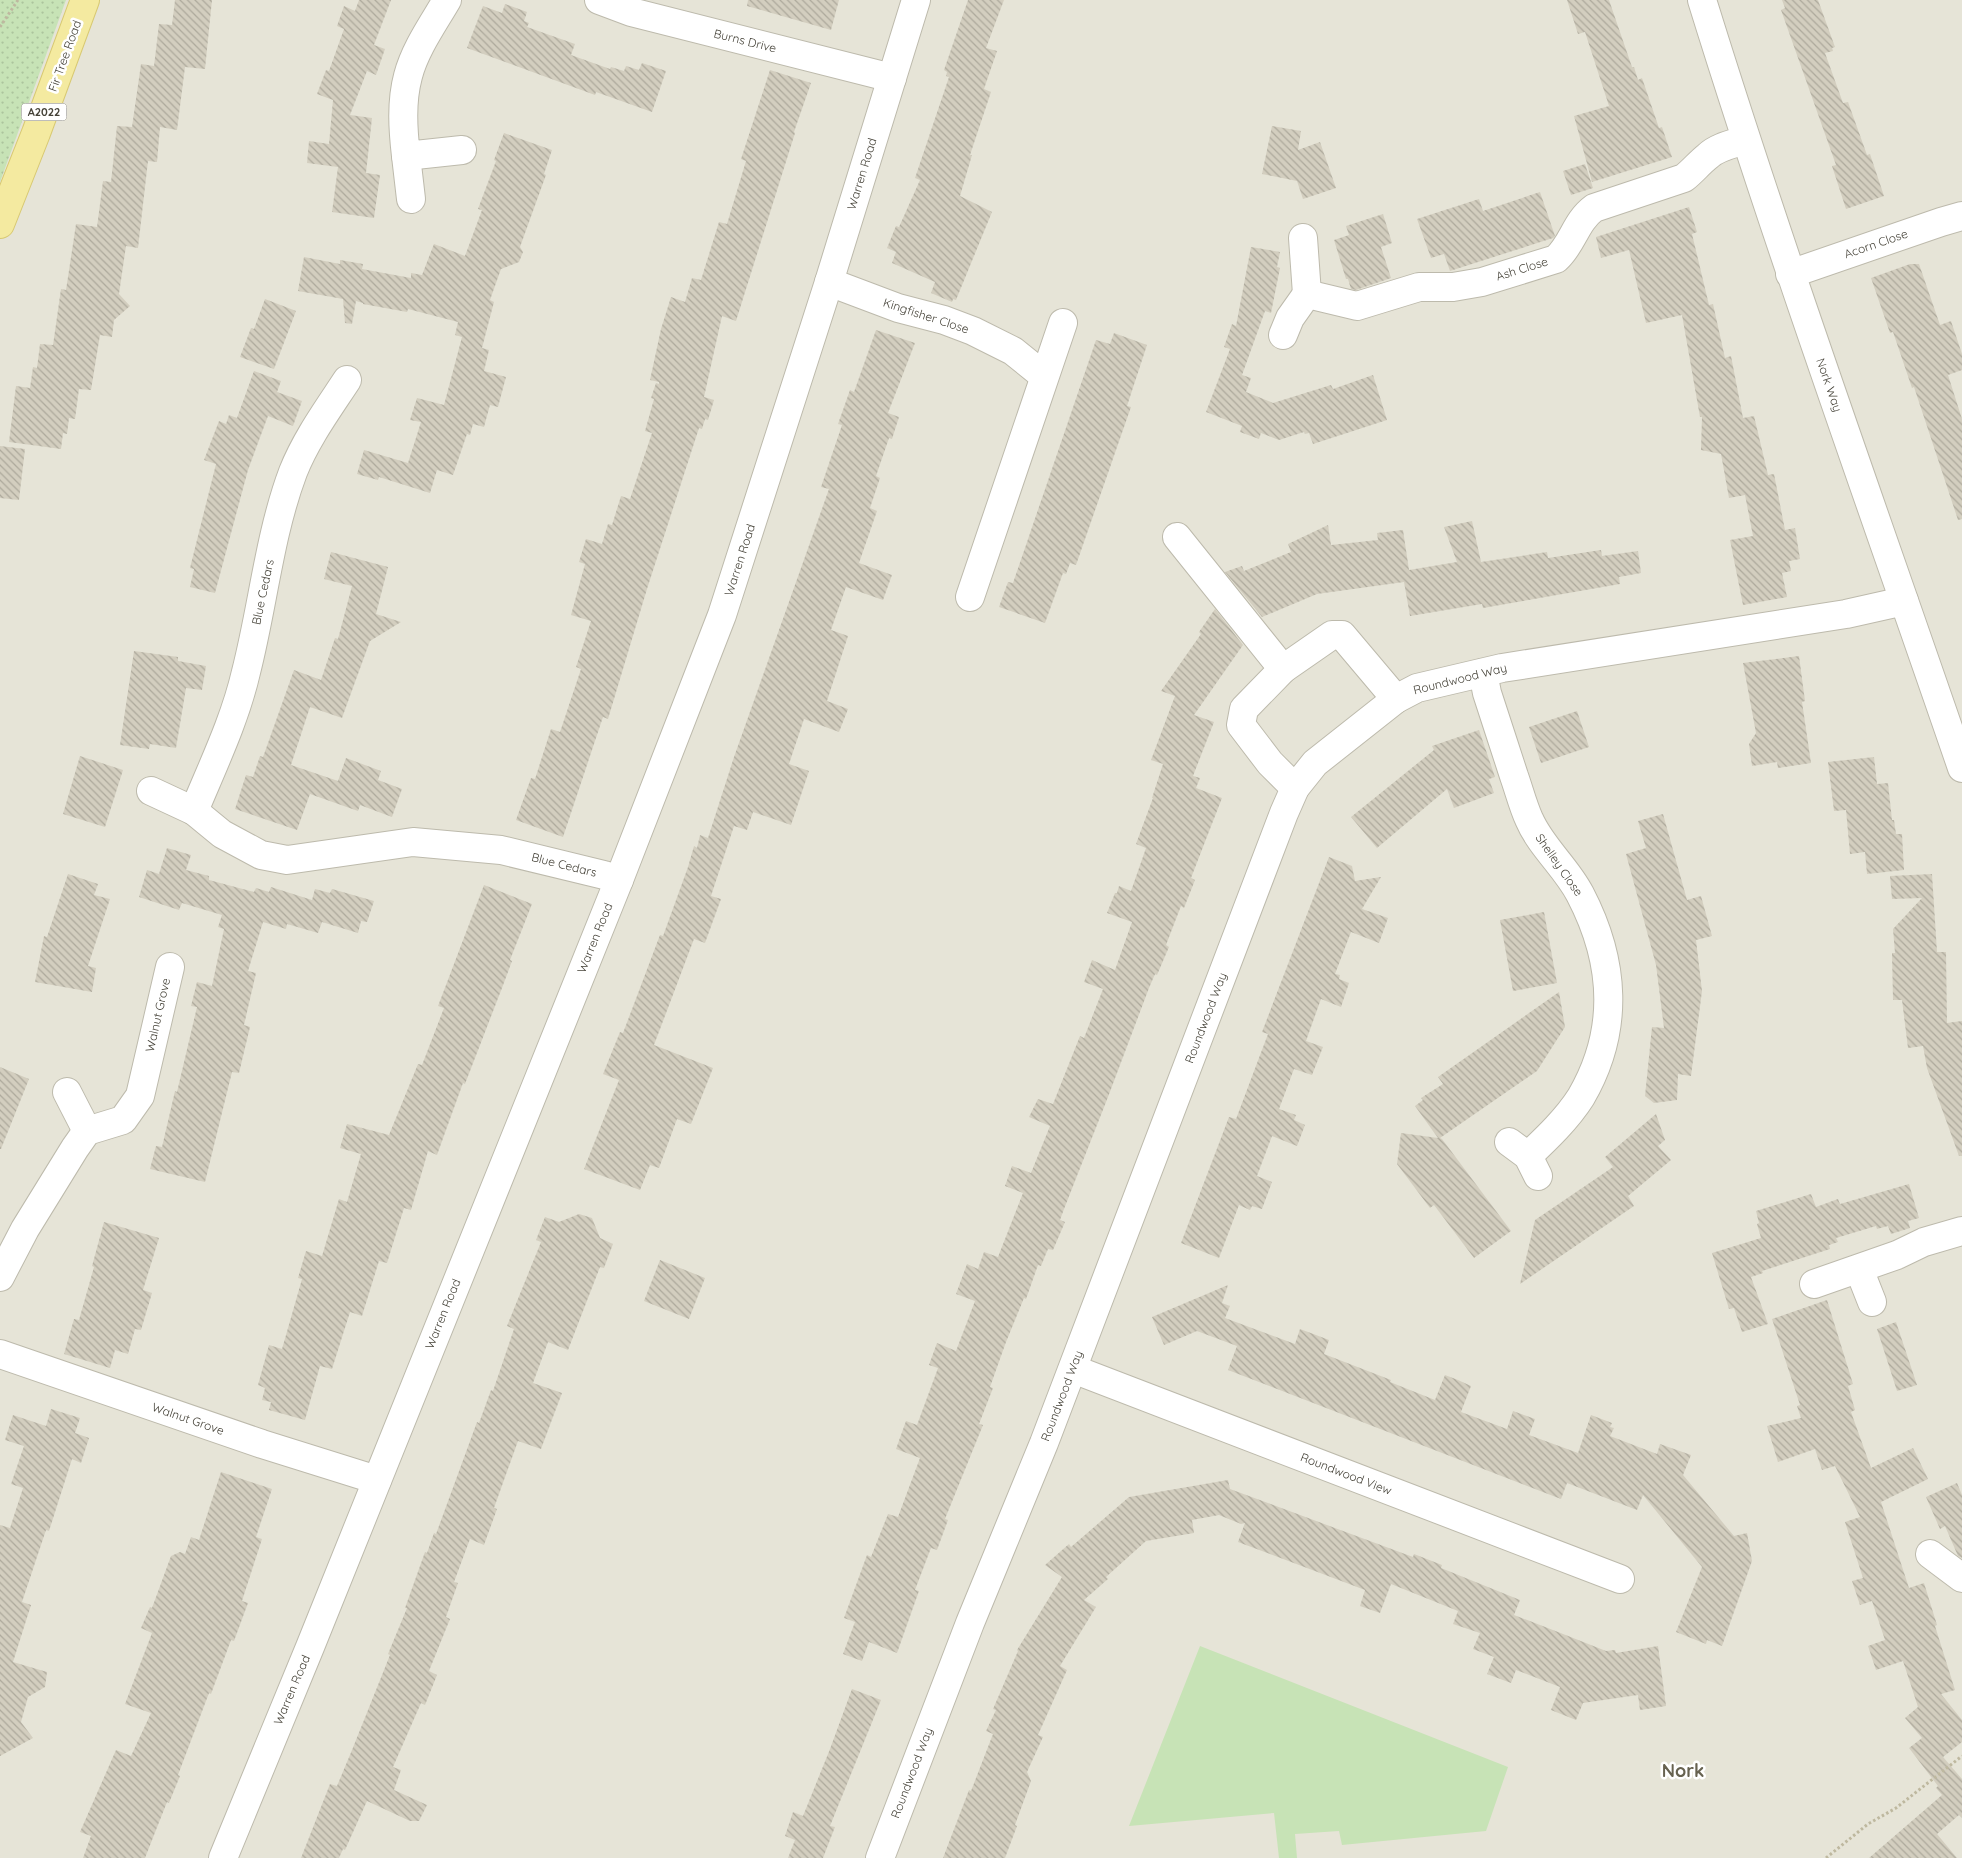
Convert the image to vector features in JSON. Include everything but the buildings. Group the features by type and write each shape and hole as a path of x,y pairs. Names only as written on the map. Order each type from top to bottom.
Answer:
{"main road":[{"name":"Fir Tree Road","path":"0,224 36,134 85,0"}],"street":[{"path":"411,199 403,129 404,101 408,75 421,44 447,0"},
{"name":"Burns Drive","path":"599,0 631,12 892,78"},
{"name":"Warren Road","path":"223,1858 619,880 722,615 829,282 916,0"},
{"name":"Nork Way","path":"1702,0 1745,140 1790,274 1962,768"},
{"name":"Ash Close","path":"1307,294 1357,306 1419,287 1453,287 1482,282 1556,259 1563,253 1584,216 1594,208 1684,178 1696,169 1708,154 1745,140"},
{"path":"406,156 462,150"},
{"name":"Acorn Close","path":"1790,274 1962,216"},
{"path":"1283,335 1290,318 1307,294 1302,238"},
{"name":"Kingfisher Close","path":"829,282 898,308 944,320 973,331 1013,351 1044,376"},
{"path":"970,597 1063,324"},
{"name":"Blue Cedars","path":"194,811 234,714 246,672 276,532 293,471 315,427 347,380"},
{"path":"1177,537 1282,669"},
{"name":"Roundwood Way","path":"880,1858 970,1623 1073,1369 1294,788 1315,763 1396,699 1416,688 1483,673 1592,653 1846,614 1904,601"},
{"path":"1294,788 1270,763 1242,725 1244,709 1282,669 1332,635 1342,635 1396,699"},
{"name":"Shelley Close","path":"1483,673 1487,693 1528,818 1540,840 1579,892 1598,932 1608,974 1608,1017 1598,1061 1580,1097 1553,1133 1525,1158"},
{"name":"Blue Cedars","path":"151,791 194,811 222,834 261,855 287,860 413,842 501,850 619,880"},
{"name":"Walnut Grove","path":"88,1131 123,1120 140,1096 170,967"},
{"path":"0,1277 25,1229 75,1148 88,1131 68,1092"},
{"path":"1814,1284 1898,1255 1924,1242 1962,1231"},
{"path":"1859,1269 1872,1302"},
{"name":"Walnut Grove","path":"0,1354 262,1444 377,1480"},
{"name":"Roundwood View","path":"1073,1369 1620,1579"},
{"path":"1930,1554 1962,1578"}],"path":[{"path":"0,27 18,0"},
{"path":"1826,1858 1868,1824 1896,1808 1962,1756"}],"shaded area":[{"path":"0,0 1962,0 1962,1858 0,1858"}],"green space":[{"path":"0,0 66,0 0,182"},
{"path":"1200,1646 1508,1767 1486,1831 1342,1845 1339,1831 1295,1834 1297,1858 1279,1858 1274,1813 1129,1826"}],"district":[{"name":"Nork","path":"1683,1771"}]}
